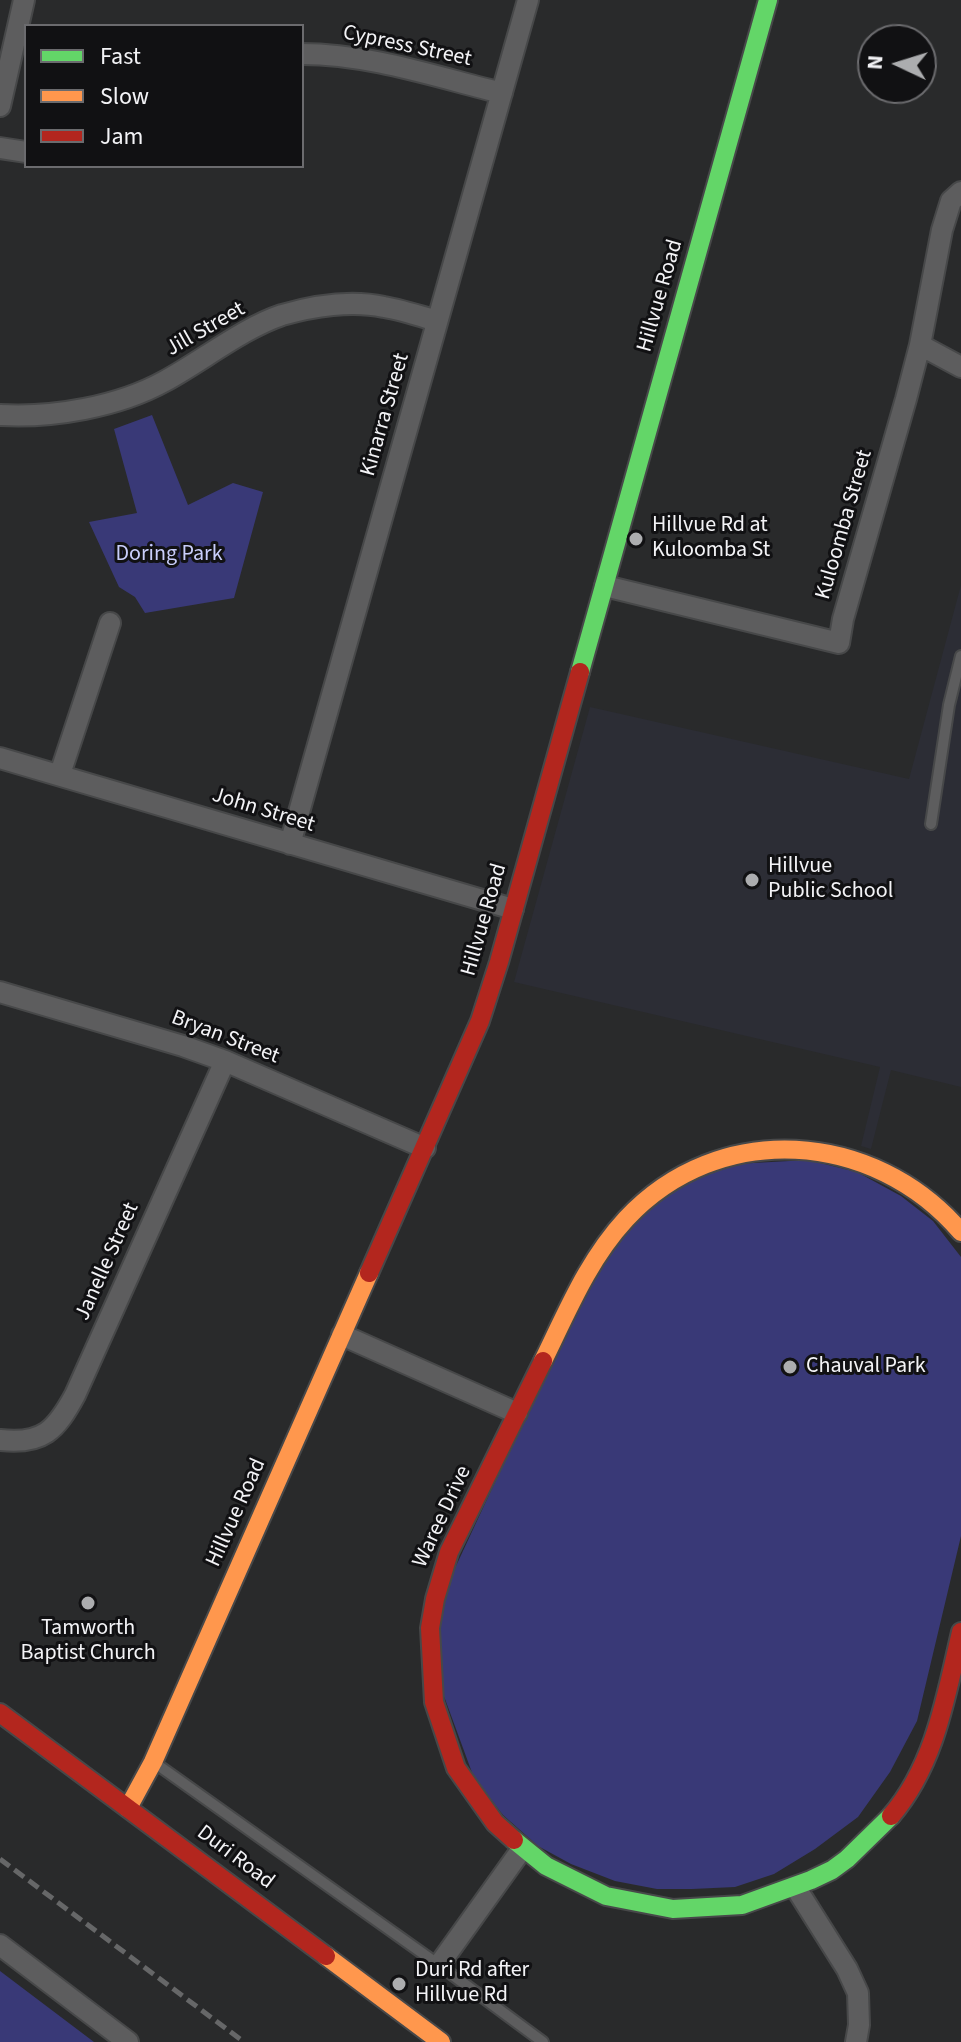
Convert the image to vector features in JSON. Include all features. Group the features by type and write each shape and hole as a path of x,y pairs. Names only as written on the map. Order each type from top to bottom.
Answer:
{"street":[{"path":"0,106 24,0"},
{"name":"Kinarra Street","path":"290,844 528,0"},
{"name":"Hillvue Road","path":"128,1808 153,1762 480,1021 768,0"},
{"name":"Cypress Street","path":"304,54 332,54 374,61 502,93"},
{"path":"0,148 24,152"},
{"name":"Kuloomba Street","path":"605,586 839,643 843,619 920,345 942,230 951,201 961,192"},
{"name":"Jill Street","path":"0,415 43,414 113,402 162,383 250,330 280,316 314,307 382,306 437,321"},
{"path":"920,345 961,367"},
{"path":"60,774 110,623"},
{"name":"John Street","path":"0,758 513,909"},
{"name":"Bryan Street","path":"0,992 225,1061 425,1148"},
{"name":"Janelle Street","path":"0,1440 25,1441 35,1438 62,1420 225,1061"},
{"name":"Waree Drive","path":"961,1232 906,1183 872,1165 830,1153 771,1150 735,1155 701,1166 671,1181 651,1196 609,1237 590,1266 449,1552 436,1592 430,1629 430,1668 435,1705 445,1740 460,1774 493,1822 522,1849 550,1870 594,1893 658,1909 693,1911 765,1900 796,1888 837,1867 868,1841 908,1794 932,1749 961,1632"},
{"path":"342,1335 517,1413"},
{"name":"Duri Road","path":"0,1713 441,2042"},
{"path":"439,1965 522,1849"},
{"path":"796,1888 847,1969 858,1993 856,2042"},
{"path":"0,1945 128,2042"}],"lane":[{"path":"931,824 949,705 961,656"},
{"path":"153,1762 543,2042"}],"shaded area":[{"name":"Hillvue Public School","path":"961,585 961,1087 891,1070 871,1149 861,1146 880,1067 514,982 590,707 909,779"}],"green space":[{"name":"Doring Park","path":"152,415 188,505 233,483 263,492 234,598 145,613 135,597 119,587 89,522 137,513 114,429"},
{"name":"Chauval Park","path":"808,1160 857,1172 901,1196 933,1221 961,1257 961,1536 917,1721 890,1772 858,1817 774,1874 735,1887 692,1889 657,1889 615,1881 571,1864 538,1846 503,1815 474,1778 434,1669 436,1609 602,1252 667,1190 735,1164"},
{"path":"0,1971 94,2042 0,2042"}],"railway":[{"path":"0,1859 244,2042"}],"traffic: fast":[{"path":"580,672 768,0"},
{"path":"514,1840 546,1866 606,1896 673,1909 742,1905 832,1870 891,1816"}],"traffic: slow":[{"path":"543,1361 579,1287 600,1252 626,1219 664,1187 705,1164 750,1152 796,1150 841,1157 885,1173 925,1198 961,1232"},
{"path":"128,1808 153,1762 369,1273"},
{"path":"326,1956 441,2042"}],"traffic: jam":[{"path":"369,1273 480,1021 580,672"},
{"path":"514,1840 495,1823 456,1768 434,1702 430,1628 449,1552 543,1361"},
{"path":"891,1816 906,1796 929,1752 961,1632"},
{"path":"0,1713 326,1956"}],"place":[{"name":"Hillvue Rd at Kuloomba St","path":"636,539"},
{"name":"Hillvue Public School","path":"752,880"},
{"name":"Chauval Park","path":"790,1367"},
{"name":"Tamworth Baptist Church","path":"88,1603"},
{"name":"Duri Rd after Hillvue Rd","path":"399,1984"}]}
